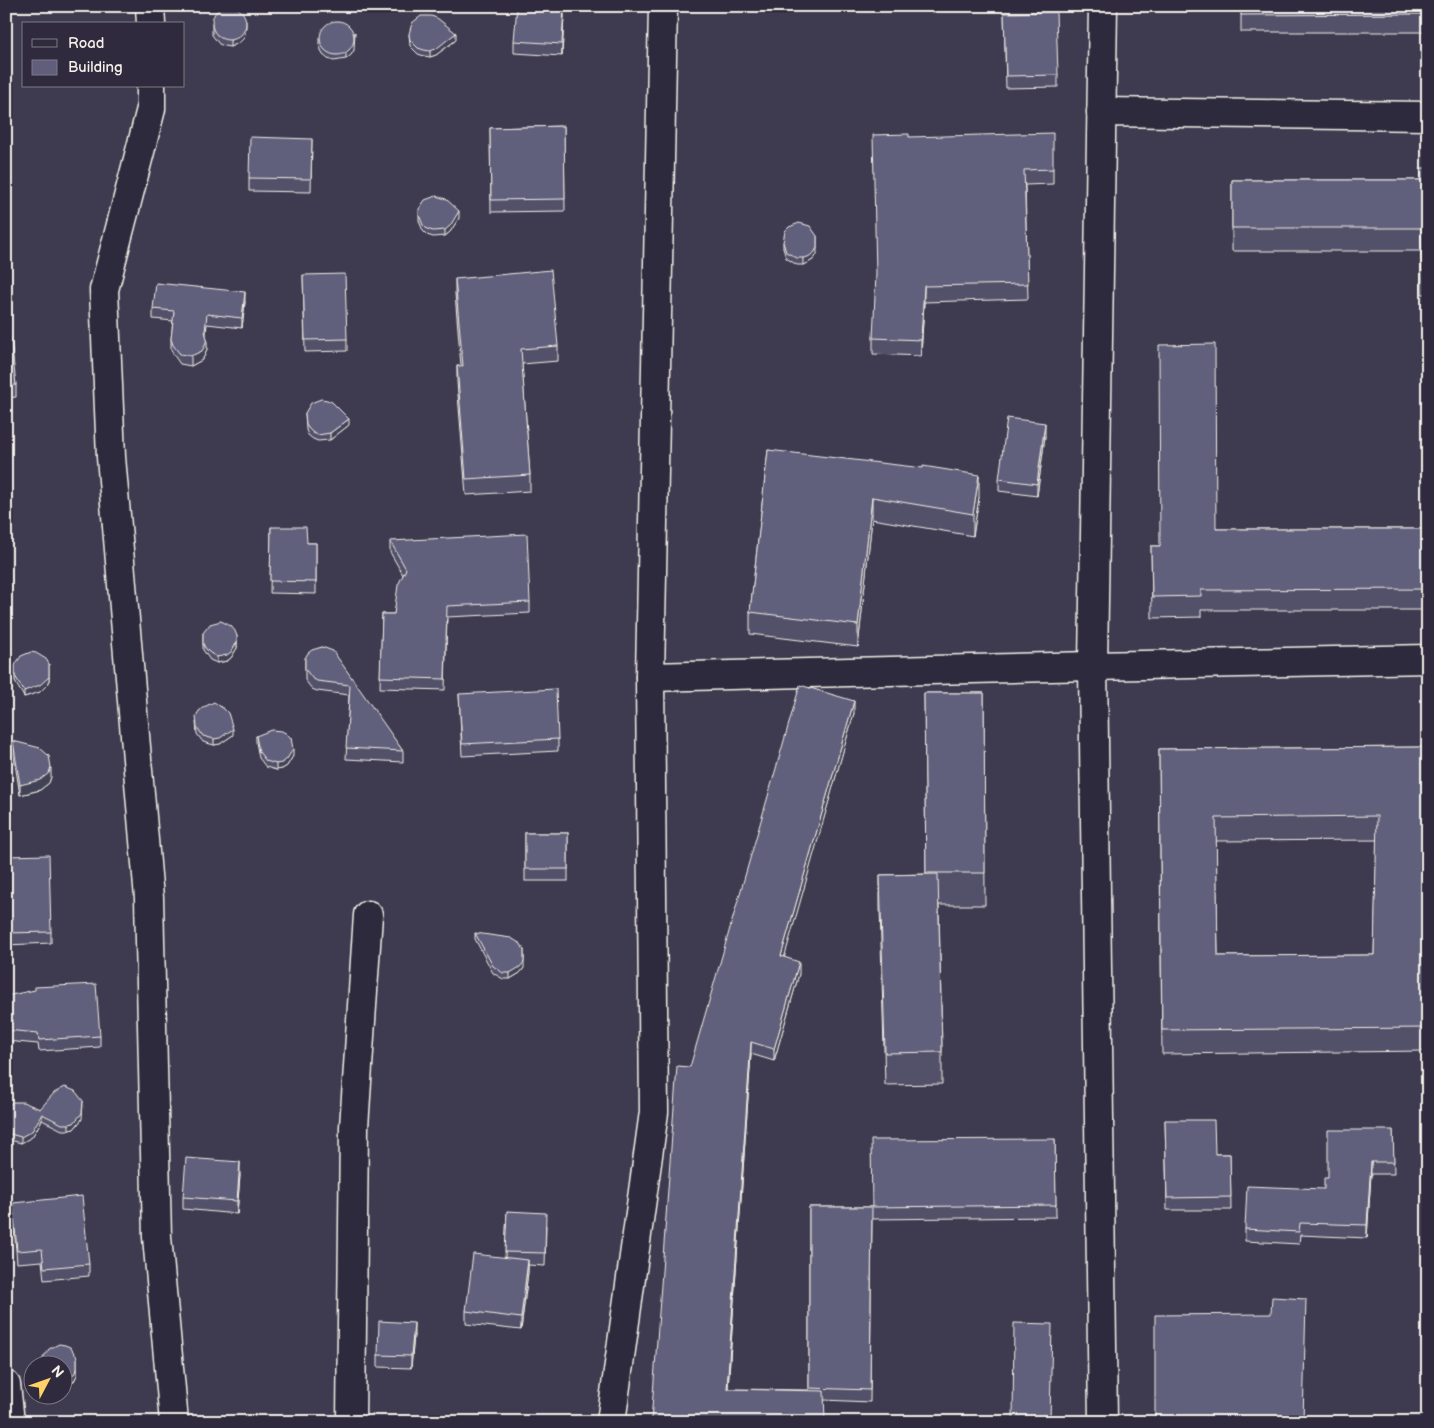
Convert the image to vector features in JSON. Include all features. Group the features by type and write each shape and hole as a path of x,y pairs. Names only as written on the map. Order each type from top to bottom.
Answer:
{"street":[{"path":"150,6 151,22"},
{"path":"611,1422 654,1112 650,677 663,6"},
{"path":"1103,6 1093,666 1103,1422"},
{"path":"151,88 151,109 104,290 111,456 149,898 157,1237 174,1422"},
{"path":"1101,112 1428,116"},
{"path":"650,677 1428,659"},
{"path":"351,1422 354,1127 368,915"},
{"path":"6,1385 10,1422"}],"building":[{"path":"229,6 241,11 246,23 241,35 229,40 217,35 212,23 217,11"},
{"path":"517,6 564,6 562,44 514,41"},
{"path":"1241,6 1428,6 1428,14 1241,15"},
{"path":"1056,12 1058,75 1006,76 1004,13"},
{"path":"421,16 437,18 456,33 436,49 430,51 418,48 410,40 409,34 412,23"},
{"path":"337,21 344,22 349,26 353,31 353,45 349,50 344,54 337,55 330,54 325,50 321,45 320,38 321,31 325,26 330,22"},
{"path":"564,126 565,199 491,200 490,128"},
{"path":"1053,133 1053,169 1024,170 1028,284 924,286 921,340 873,338 876,274 873,135 909,134 909,137"},
{"path":"250,137 312,139 311,179 249,178"},
{"path":"1421,168 1428,168 1428,271 1422,271 1421,228 1232,228 1232,180 1421,180"},
{"path":"436,196 446,199 459,211 450,226 445,230 433,231 427,229 419,215 419,209 425,200"},
{"path":"799,223 810,226 817,236 817,248 814,253 803,258 797,258 786,252 783,242 785,231"},
{"path":"551,270 558,346 521,349 530,475 466,479 457,366 463,366 455,279"},
{"path":"345,274 347,339 305,340 303,275"},
{"path":"156,283 245,292 242,318 207,314 205,331 207,339 202,351 191,356 180,354 171,339 174,311 153,309"},
{"path":"9,321 16,385 6,386 6,322"},
{"path":"1215,344 1216,529 1428,529 1428,589 1201,590 1201,596 1152,597 1151,546 1160,546 1159,345"},
{"path":"321,399 332,402 349,419 330,433 318,435 308,428 305,413 311,403"},
{"path":"1007,418 1045,423 1037,484 999,479"},
{"path":"768,450 923,468 923,466 979,475 973,514 872,497 858,625 750,612"},
{"path":"271,527 306,527 307,543 316,543 316,582 270,581"},
{"path":"527,534 530,602 447,606 445,679 380,677 382,614 394,614 398,585 406,569 390,541"},
{"path":"221,621 231,626 235,631 237,642 227,655 217,657 210,653 203,644 203,633 210,624"},
{"path":"322,647 333,651 403,751 346,748 350,685 317,681 305,669 305,658 308,653"},
{"path":"31,652 46,659 49,664 49,677 40,685 24,691 15,676 15,665 21,656"},
{"path":"800,685 854,701 781,956 799,962 774,1049 751,1042 727,1389 824,1391 825,1422 651,1422 677,1066 690,1067"},
{"path":"556,689 558,739 462,744 459,694"},
{"path":"924,693 984,693 985,873 926,873"},
{"path":"214,702 228,713 233,729 220,738 214,739 203,736 197,727 196,716 204,707"},
{"path":"271,730 282,731 291,738 293,749 282,763 276,764 266,761 259,752 256,736"},
{"path":"13,741 40,748 49,756 51,767 49,773 40,780 20,785"},
{"path":"1428,747 1428,1028 1162,1030 1159,749","holes":["1377,816 1374,955 1218,956 1216,818"]},
{"path":"6,796 9,796 13,817 6,842"},
{"path":"525,833 568,833 568,869 525,869"},
{"path":"49,855 51,932 6,933 6,856"},
{"path":"938,874 942,1052 885,1053 880,875"},
{"path":"475,933 511,938 521,944 524,950 524,962 510,973 503,973 493,966"},
{"path":"96,984 100,1036 39,1040 38,1033 6,1030 6,996 35,990 35,987"},
{"path":"65,1087 75,1091 83,1101 82,1113 74,1123 62,1124 42,1114 32,1131 21,1137 10,1134 6,1130 6,1107 13,1102 23,1102 40,1109 54,1093"},
{"path":"1165,1120 1214,1120 1215,1154 1230,1154 1231,1197 1167,1198"},
{"path":"1328,1130 1393,1130 1394,1162 1371,1162 1367,1225 1300,1223 1299,1232 1245,1229 1247,1186 1324,1189 1324,1178 1328,1178"},
{"path":"1055,1139 1056,1205 872,1207 871,1140"},
{"path":"186,1158 240,1162 237,1201 183,1197"},
{"path":"82,1196 89,1264 44,1268 42,1249 17,1251 13,1203"},
{"path":"809,1207 872,1207 870,1390 809,1388"},
{"path":"507,1211 546,1213 545,1253 505,1252"},
{"path":"473,1254 528,1260 521,1318 466,1311"},
{"path":"1272,1297 1306,1299 1303,1422 1155,1422 1155,1315 1271,1314"},
{"path":"379,1321 414,1323 411,1356 378,1355"},
{"path":"1014,1323 1052,1324 1050,1422 1013,1422"},
{"path":"59,1344 70,1347 77,1357 77,1369 74,1374 72,1376 72,1356 44,1356 49,1349"},
{"path":"474,1420 510,1422 473,1422"}]}
